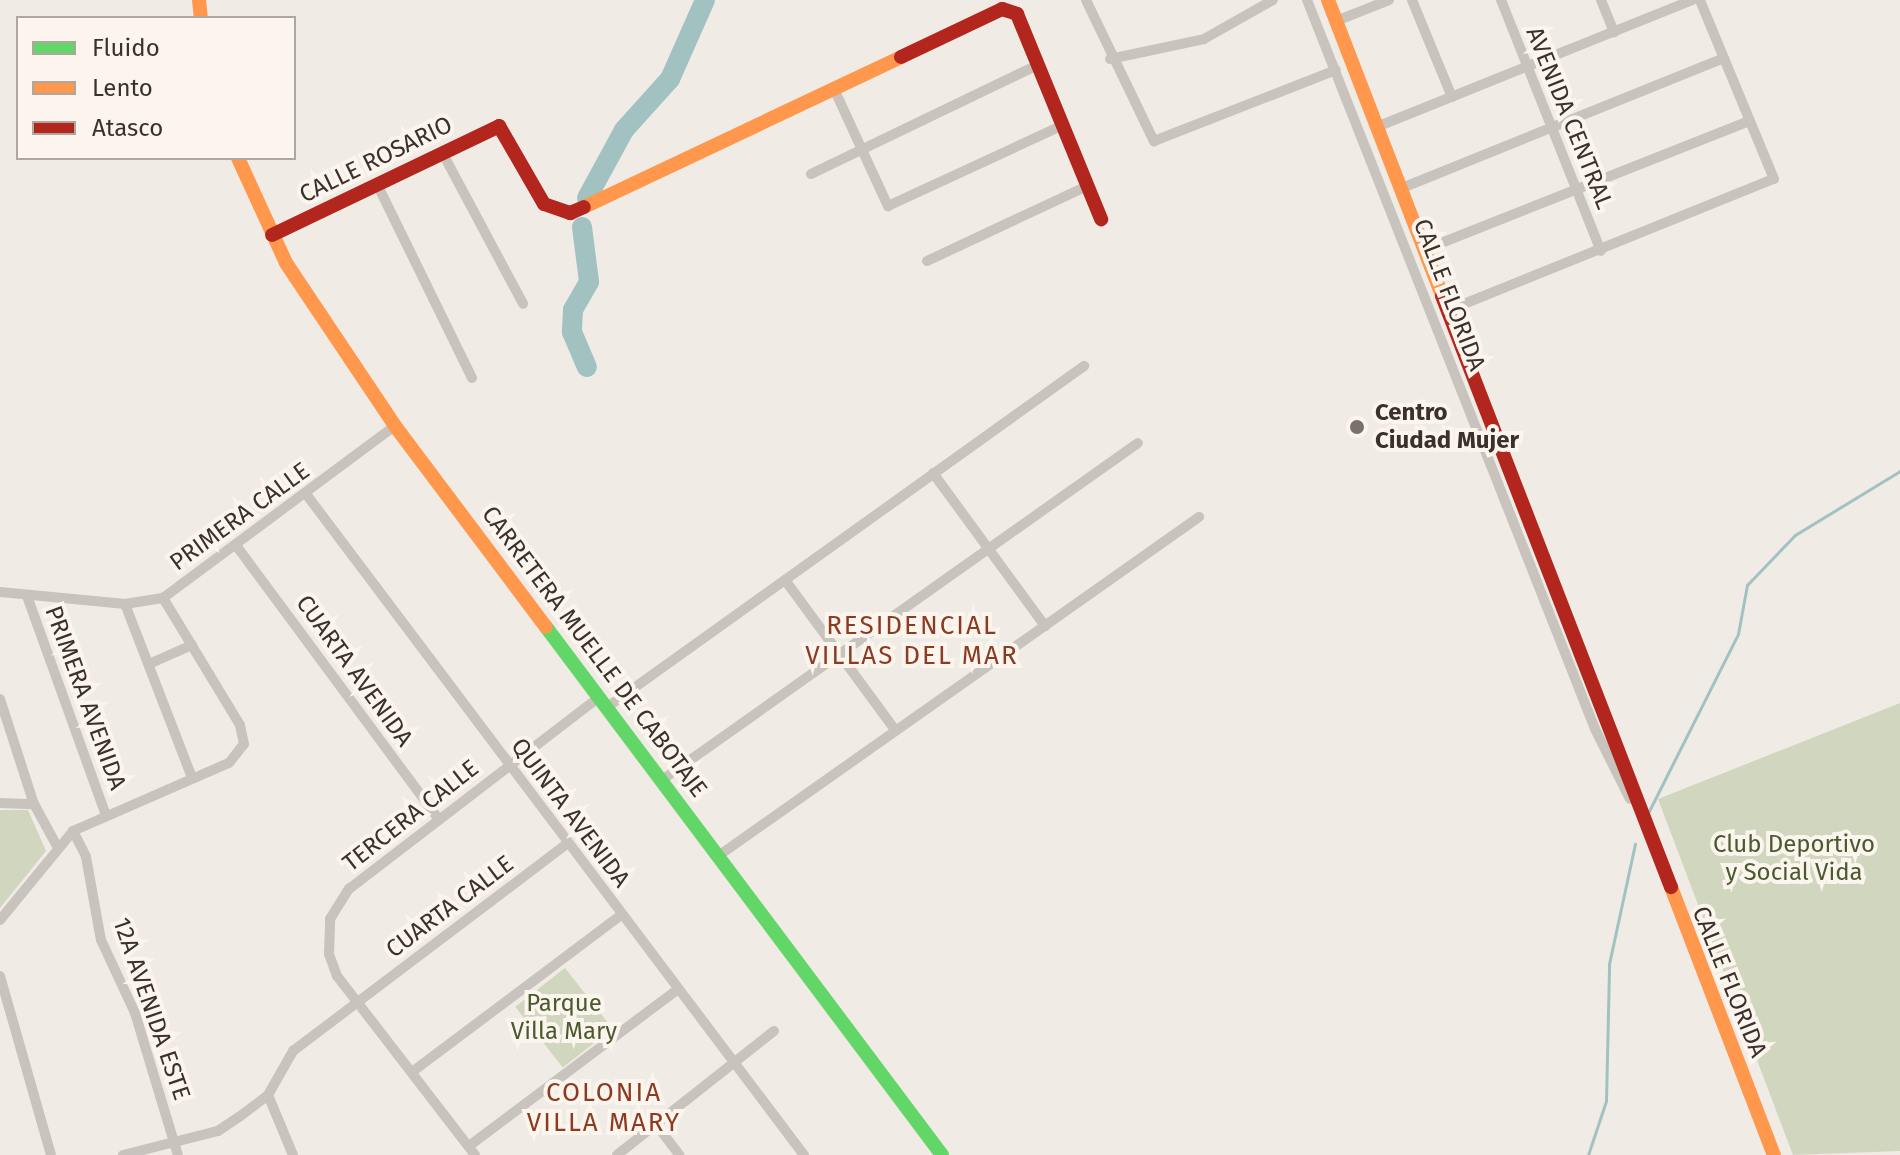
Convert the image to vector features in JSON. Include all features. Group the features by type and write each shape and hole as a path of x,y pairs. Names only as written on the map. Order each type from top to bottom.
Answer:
{"street":[{"path":"1086,0 1110,59 1154,141 1336,70"},
{"name":"CALLE FLORIDA","path":"1307,0 1595,729 1643,826"},
{"name":"CALLE FLORIDA","path":"1328,0 1426,249 1643,826 1774,1155"},
{"path":"1336,21 1389,0"},
{"path":"1412,0 1452,97"},
{"name":"AVENIDA CENTRAL","path":"1501,0 1601,251"},
{"path":"1601,0 1614,32"},
{"path":"1379,126 1693,0"},
{"path":"1449,310 1774,179 1700,0"},
{"path":"1110,59 1204,39 1267,1"},
{"path":"1063,125 888,206 835,91 1002,9 1017,14 1037,65 1063,125 1101,219"},
{"path":"1402,188 1724,58"},
{"path":"811,174 1037,65"},
{"name":"CALLE ROSARIO","path":"272,235 499,126 544,204 570,213 835,91"},
{"path":"1426,249 1749,121"},
{"path":"442,152 523,304"},
{"name":"CARRETERA MUELLE DE CABOTAJE","path":"239,160 272,235 395,426 602,703 721,854 942,1155"},
{"path":"377,184 472,378"},
{"path":"927,261 1087,186"},
{"name":"TERCERA CALLE","path":"472,1151 357,1002 329,954 330,919 349,889 508,765 785,580 1084,366"},
{"name":"PRIMERA CALLE","path":"0,592 125,604 163,598 238,548 395,426"},
{"path":"662,780 1138,443"},
{"path":"933,473 1045,626"},
{"name":"QUINTA AVENIDA","path":"306,494 732,1064 804,1155"},
{"path":"721,854 1199,517"},
{"name":"CUARTA AVENIDA","path":"238,548 438,818"},
{"path":"785,580 896,731"},
{"name":"PRIMERA AVENIDA","path":"27,596 105,813"},
{"path":"0,920 73,831 105,813 229,763 244,744 192,645 163,598"},
{"path":"125,604 192,778"},
{"path":"149,664 192,645"},
{"path":"0,699 34,804 58,848"},
{"path":"0,803 34,804"},
{"name":"12A AVENIDA ESTE","path":"73,831 86,857 101,940 135,1013 178,1155"},
{"name":"CUARTA CALLE","path":"268,1095 285,1059 567,844"},
{"path":"412,1072 621,915"},
{"path":"0,976 51,1155"},
{"path":"472,1151 677,990"},
{"path":"617,1155 774,1031"},
{"path":"123,1155 218,1131 268,1095 293,1155"},
{"path":"656,1124 679,1155"}],"green space":[{"name":"Club Deportivo y Social Vida","path":"1900,703 1900,1151 1793,1155 1658,799"},
{"path":"0,810 28,810 46,851 0,908"},
{"name":"Parque Villa Mary","path":"565,968 612,1029 563,1067 515,1007"}],"waterway":[{"path":"587,198 624,130 670,79 705,0"},
{"path":"582,227 589,282 573,310 572,332 587,367"},
{"path":"1649,811 1738,634 1747,585 1795,535 1900,471"},
{"path":"1588,1155 1606,1101 1609,964 1635,844"}],"traffic: fast":[{"path":"546,627 942,1155"}],"traffic: slow":[{"path":"199,0 201,16"},
{"path":"1328,0 1442,296"},
{"path":"584,207 901,57"},
{"path":"239,160 286,263 395,426 546,627"},
{"path":"1671,887 1774,1155"}],"traffic: jam":[{"path":"901,57 1002,9 1017,14 1101,219"},
{"path":"272,235 499,126 544,204 570,213 584,207"},
{"path":"1442,296 1671,887"}],"place":[{"name":"Centro Ciudad Mujer","path":"1357,427"}],"district":[{"name":"RESIDENCIAL VILLAS DEL MAR","path":"912,641"},
{"name":"COLONIA VILLA MARY","path":"604,1108"}]}
